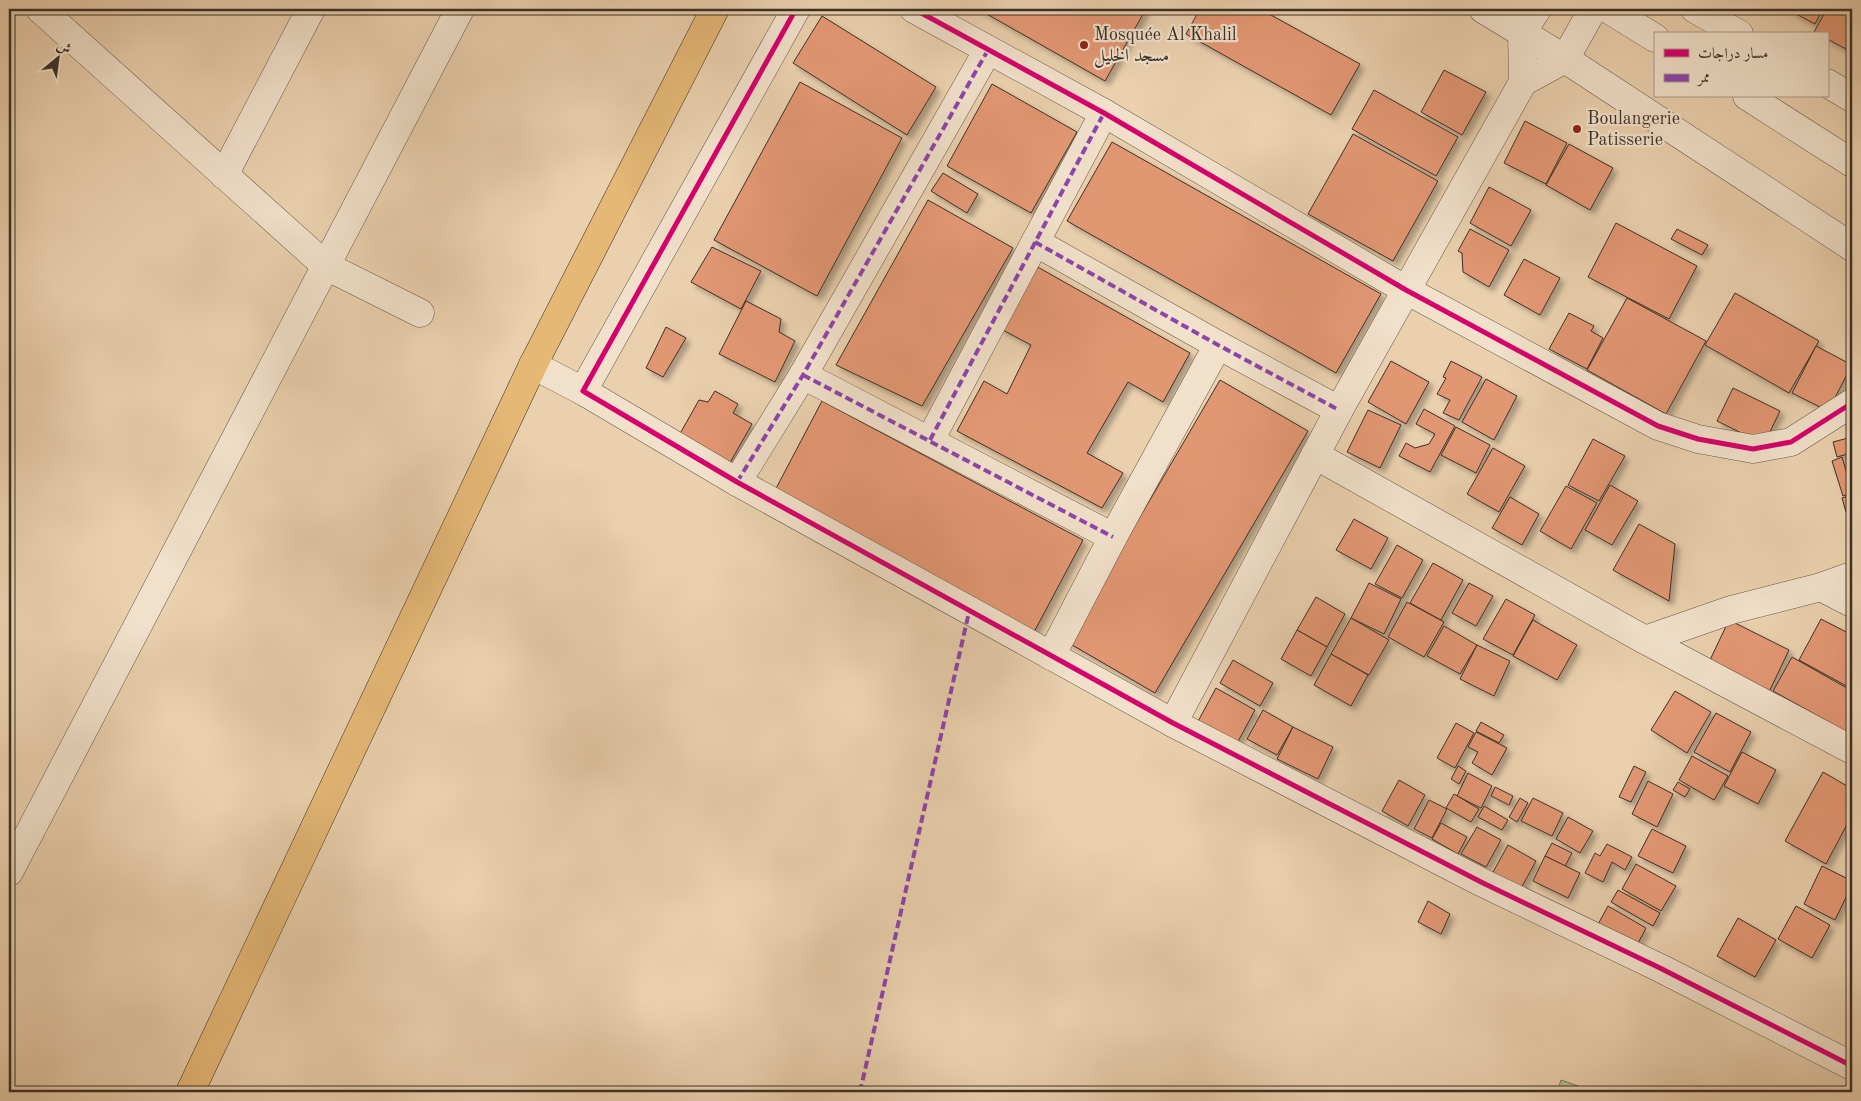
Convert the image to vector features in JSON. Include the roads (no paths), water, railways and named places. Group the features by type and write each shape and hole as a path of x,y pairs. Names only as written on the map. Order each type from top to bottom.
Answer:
{"main road":[{"path":"190,1092 533,365 715,9"}],"street":[{"path":"40,9 326,266 420,313"},
{"path":"224,175 311,9"},
{"path":"9,872 460,9"},
{"path":"583,391 796,9"},
{"path":"914,9 1104,113 1406,290 1658,426 1698,439 1753,449 1791,442 1852,403"},
{"path":"1483,9 1565,59 1852,247"},
{"path":"1173,723 1339,410 1523,82 1522,32 1537,9"},
{"path":"1523,82 1565,59 1594,9"},
{"path":"1608,9 1654,37"},
{"path":"1695,9 1736,32"},
{"path":"737,482 804,375 988,50"},
{"path":"1828,84 1852,98"},
{"path":"1750,98 1852,163"},
{"path":"930,440 1104,113"},
{"path":"1035,242 1218,345 1339,410"},
{"path":"1050,656 1218,345"},
{"path":"533,365 583,391 737,482 1173,723 1483,883 1660,968 1852,1066"},
{"path":"804,375 1113,537"},
{"path":"1315,455 1645,640 1852,750"},
{"path":"1645,640 1731,610 1821,587 1852,576"},
{"path":"1821,587 1852,604"}],"place":[{"name":"Mosquée Al Khalil مسجد الخليل","path":"1084,45"},
{"name":"Boulangerie Patisserie","path":"1577,129"}]}
